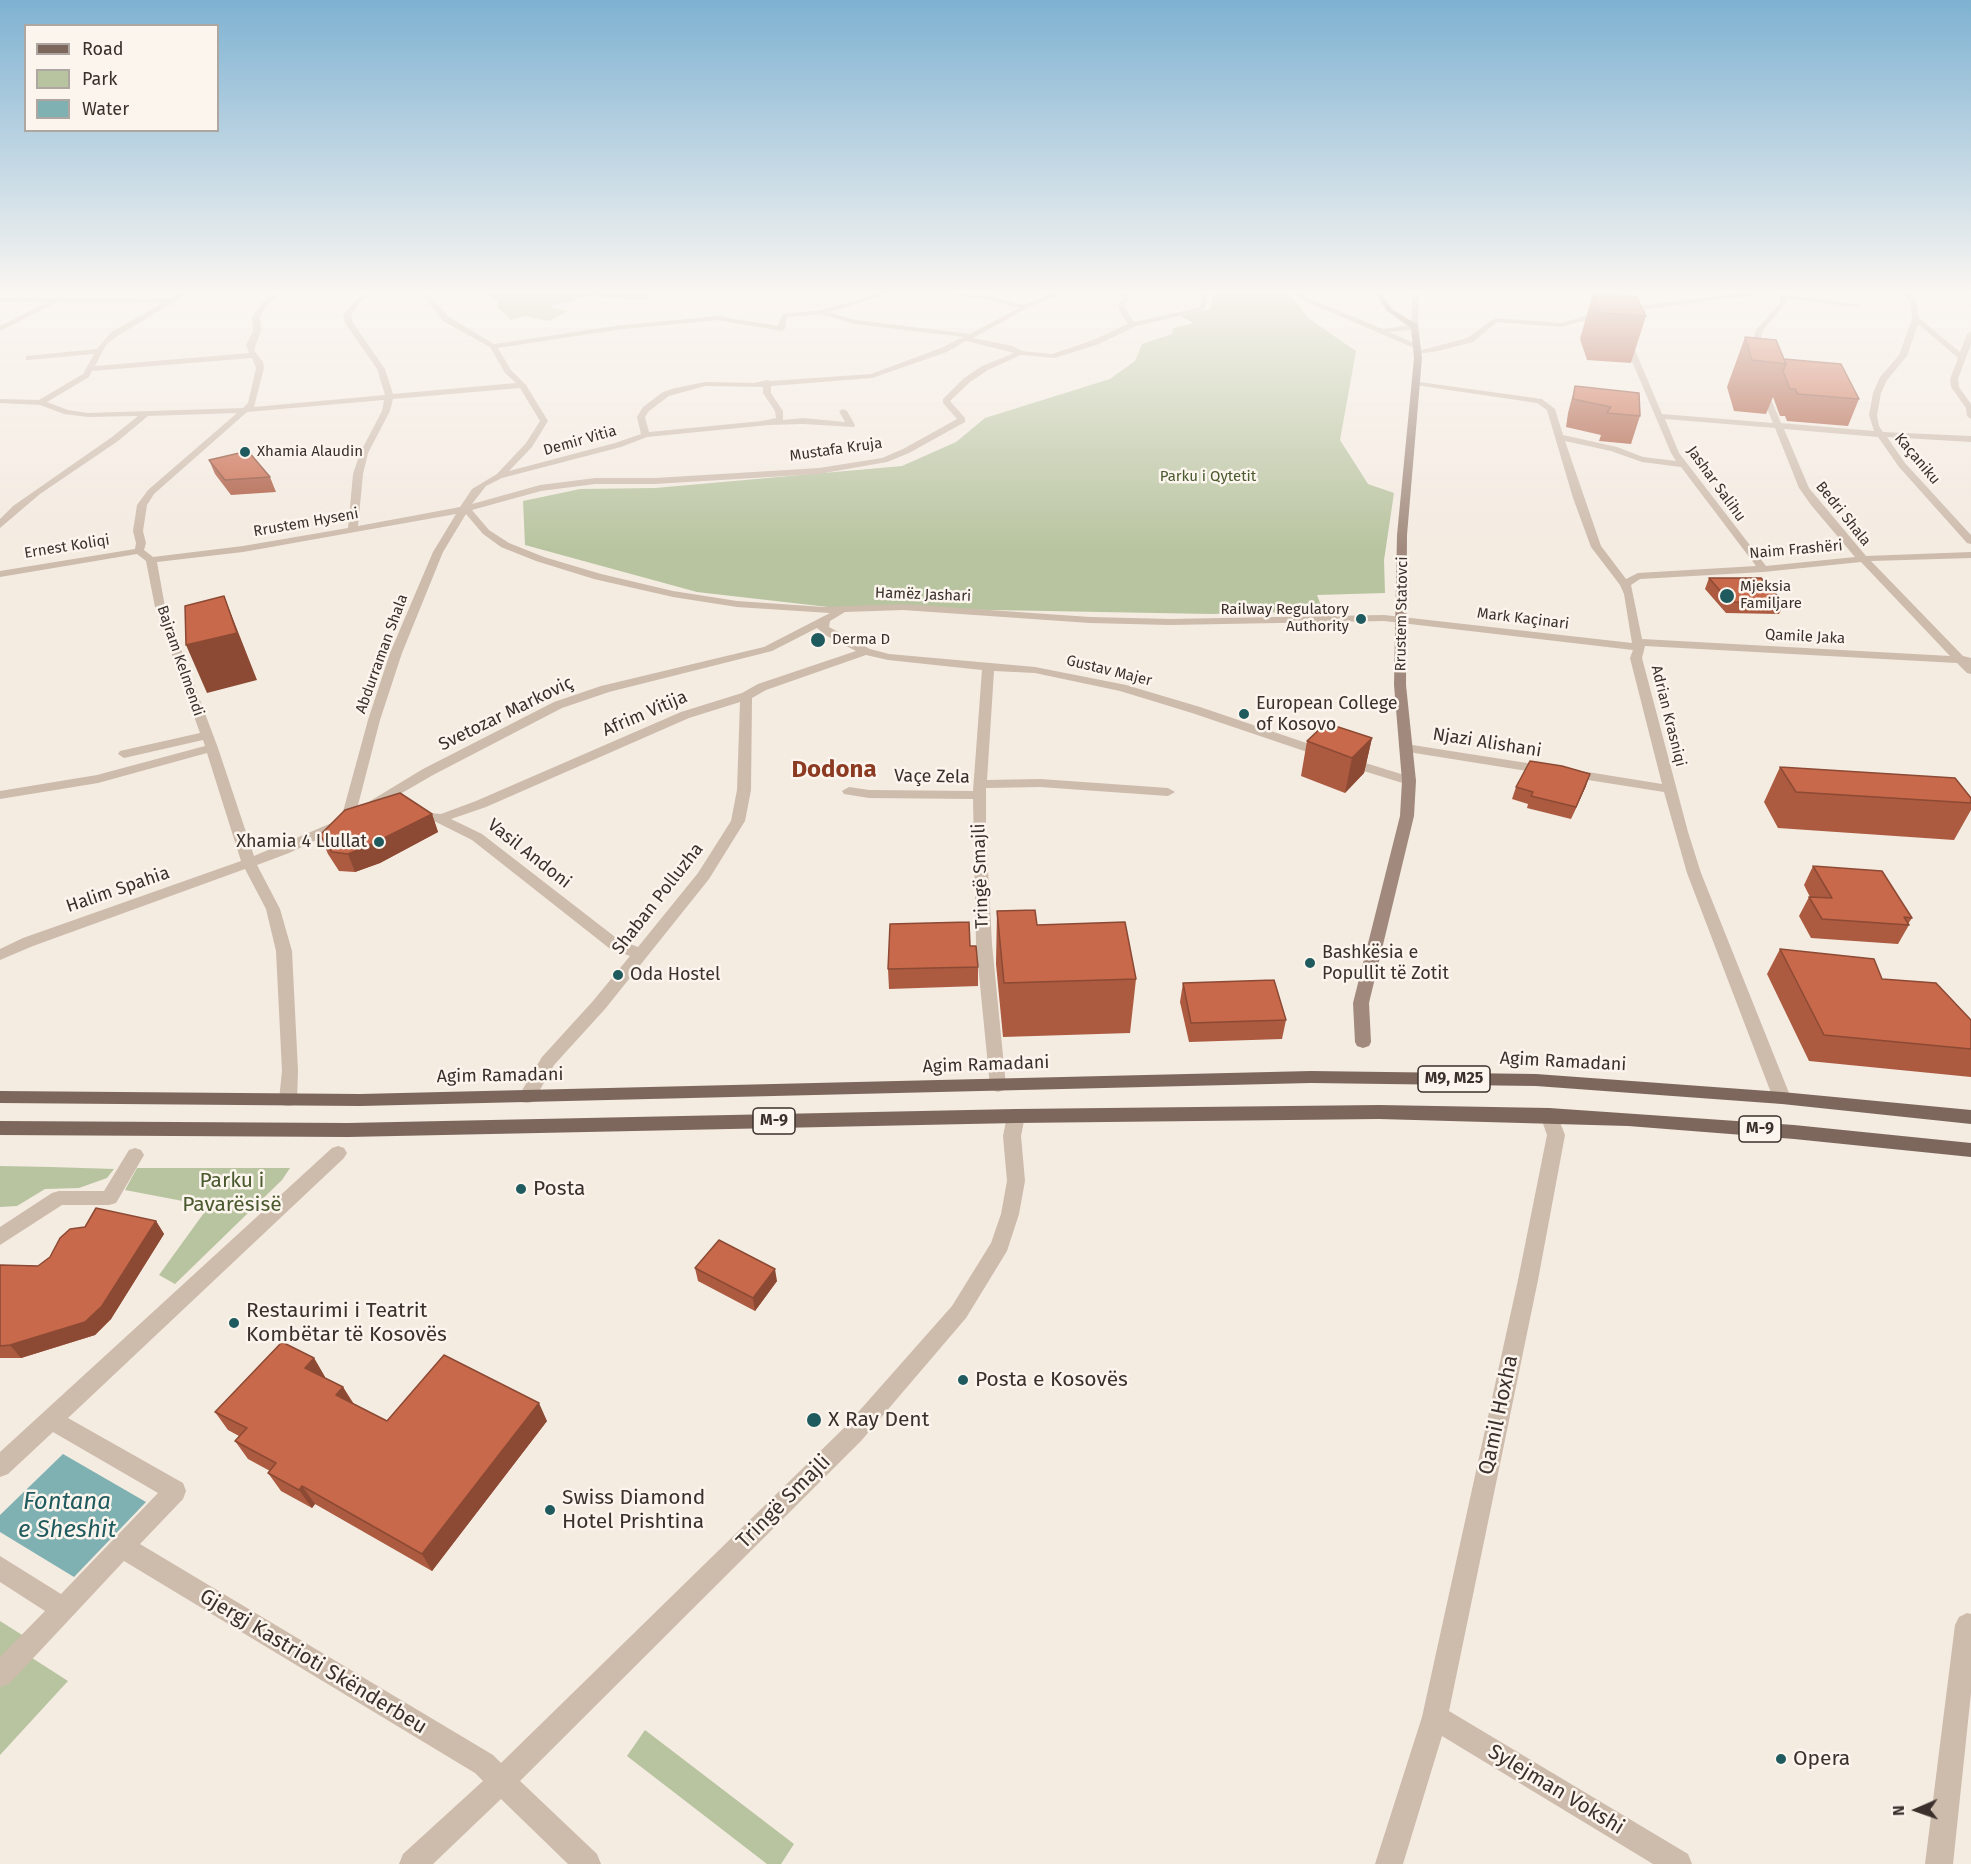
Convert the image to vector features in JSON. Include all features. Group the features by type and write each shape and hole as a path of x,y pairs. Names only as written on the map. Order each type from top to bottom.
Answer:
{"main road":[{"name":"Agim Ramadani","path":"0,1097 288,1100 526,1097 1372,1078 1536,1080 1615,1085 1782,1098 1971,1117"},
{"name":"M-9","path":"0,1128 348,1130 1313,1112 1549,1114 1794,1132 1971,1150"}],"street":[{"path":"41,403 76,383 84,376"},
{"path":"151,560 139,551 139,516 142,505 151,492 210,439 247,410 252,404 258,376"},
{"path":"353,530 361,463 386,411 389,397 384,376"},
{"path":"466,509 475,491 499,476 529,445 544,421 535,401 513,376"},
{"path":"646,435 641,424 641,417 646,409 666,394 705,384 754,385 767,382 839,380 872,376"},
{"name":"Mustafa Kruja","path":"466,509 540,488 564,484 819,471 884,460 906,452 962,420 946,401 972,376"},
{"name":"Rrustem Statovci","path":"1363,1042 1361,1003 1407,816 1409,782 1400,686 1403,619 1402,536 1416,376"},
{"name":"Jashar Salihu","path":"1643,376 1682,464 1763,569"},
{"name":"Bedri Shala","path":"1758,376 1804,488 1863,560 1966,660 1971,670"},
{"name":"Kaçaniku","path":"1886,376 1877,393 1873,415 1879,434 1902,465 1971,541"},
{"path":"1955,376 1955,387 1970,408 1971,416"},
{"path":"762,424 780,418 779,411 766,393 767,382"},
{"name":"Adrian Krasniqi","path":"1415,383 1539,401 1551,409 1596,548 1625,584 1639,645 1636,658 1668,789 1694,873 1782,1098"},
{"path":"0,401 41,403 67,412 88,414 146,414 247,410 522,385"},
{"name":"Demir Vitia","path":"499,476 618,445 646,435 803,421 851,425 843,411"},
{"path":"0,524 37,492 115,439 146,414"},
{"path":"1660,416 1971,440"},
{"path":"1560,437 1614,449 1642,459 1682,464"},
{"name":"Rrustem Hyseni","path":"151,560 243,549 466,509"},
{"name":"Hamëz Jashari","path":"466,509 486,532 505,545 598,577 727,603 790,609 843,610 903,607 1090,620 1170,622 1403,619"},
{"name":"Abdurraman Shala","path":"348,819 374,720 396,653 438,552 452,527 466,509"},
{"name":"Ernest Koliqi","path":"0,574 139,551"},
{"name":"Naim Frashëri","path":"1625,584 1638,576 1763,569 1892,556 1971,555"},
{"name":"Bajram Kelmendi","path":"151,560 160,607 212,748 249,863 273,909 284,951 290,1071 288,1100"},
{"path":"825,620 843,610"},
{"name":"Mark Kaçinari","path":"1403,619 1609,645 1639,645"},
{"name":"Svetozar Markoviç","path":"249,863 306,840 348,819 428,772 558,705 605,689 768,649 825,620"},
{"name":"Gustav Majer","path":"825,620 823,628 866,651 888,657 1035,670 1122,688 1409,782"},
{"name":"Qamile Jaka","path":"1639,645 1966,660"},
{"name":"Afrim Vitija","path":"441,818 481,804 685,715 746,696 762,687 866,651"},
{"name":"Tringë Smajli","path":"988,666 980,790 984,944 998,1086"},
{"name":"Shaban Polluzha","path":"526,1097 548,1061 599,1005 704,876 738,821 744,790 746,696"},
{"path":"124,754 206,735"},
{"path":"0,795 98,779 212,748"},
{"name":"Njazi Alishani","path":"1406,748 1668,789"},
{"name":"Vaçe Zela","path":"849,791 868,794 980,790 1040,783 1168,792"},
{"path":"387,796 404,803"},
{"name":"Vasil Andoni","path":"422,810 477,837 614,944 640,954"},
{"name":"Halim Spahia","path":"0,955 39,938 249,863"},
{"name":"Qamil Hoxha","path":"1389,1864 1434,1717 1552,1157 1556,1135 1549,1114"},
{"name":"Tringë Smajli","path":"413,1864 500,1782 853,1434 959,1312 1000,1245 1011,1214 1016,1181 1012,1136 1016,1116"},
{"path":"0,1467 338,1153"},
{"path":"0,1237 59,1198 109,1198 135,1155"},
{"path":"0,1675 175,1491 50,1419"},
{"name":"Gjergj Kastrioti Skënderbeu","path":"123,1547 484,1764 587,1864"},
{"path":"0,1568 63,1609"},
{"path":"1939,1864 1963,1654 1967,1625 1971,1626"},
{"name":"Sylejman Vokshi","path":"1434,1717 1678,1864"}],"green space":[{"name":"Parku i Qytetit","path":"1114,376 1352,376 1340,440 1368,484 1394,493 1384,560 1385,593 1317,595 1323,611 1211,614 828,607 697,592 525,545 523,501 580,489 655,488 902,466 956,442 985,418"},
{"path":"0,1166 114,1169 107,1178 79,1188 45,1189 17,1206 0,1207"},
{"name":"Parku i Pavarësisë","path":"137,1168 290,1168 282,1180 175,1284 159,1275 209,1206 125,1190"},
{"path":"0,1621 27,1638 0,1666"},
{"path":"29,1656 68,1681 0,1755 0,1687"},
{"path":"645,1730 794,1844 781,1864 767,1864 627,1756"}],"water":[{"name":"Fontana e Sheshit","path":"63,1454 146,1502 74,1577 0,1532 0,1515"}],"building":[{"path":"1785,376 1847,376 1859,399 1798,394 1795,389 1790,389"},
{"path":"1575,386 1639,393 1640,416 1607,413 1611,407 1573,399"},
{"path":"248,451 270,477 225,480 209,460"},
{"path":"1709,578 1761,578 1784,603 1730,602"},
{"path":"224,596 237,633 186,645 185,606"},
{"path":"1326,723 1372,738 1352,758 1307,741"},
{"path":"1530,761 1562,766 1590,774 1576,807 1531,796 1533,792 1516,787"},
{"path":"1780,767 1955,778 1971,798 1971,803 1796,792"},
{"path":"400,793 432,814 348,854 332,852 320,835 345,810"},
{"path":"1813,866 1882,871 1912,918 1904,917 1909,925 1822,919 1809,897 1832,898"},
{"path":"1035,910 1037,925 1125,922 1136,979 1004,983 997,911"},
{"path":"969,922 970,946 976,946 978,967 888,969 890,924"},
{"path":"1780,949 1874,959 1882,979 1936,983 1971,1020 1971,1049 1824,1035"},
{"path":"1274,980 1286,1020 1191,1023 1183,983"},
{"path":"96,1208 156,1221 102,1306 85,1322 0,1346 0,1265 38,1266 50,1257 60,1238 70,1229 85,1227"},
{"path":"719,1240 775,1269 753,1298 695,1268"},
{"path":"282,1342 314,1358 305,1368 343,1387 336,1395 387,1421 444,1355 539,1403 422,1554 302,1486 299,1490 268,1473 276,1463 235,1441 247,1428 215,1412"}],"place":[{"name":"Xhamia Alaudin","path":"245,452"},
{"name":"Mjeksia Familjare","path":"1727,596"},
{"name":"Railway Regulatory Authority","path":"1361,619"},
{"name":"Derma D","path":"818,640"},
{"name":"European College of Kosovo","path":"1244,714"},
{"name":"Xhamia 4 Llullat","path":"379,842"},
{"name":"Bashkësia e Popullit të Zotit","path":"1310,963"},
{"name":"Oda Hostel","path":"618,975"},
{"name":"Posta","path":"521,1189"},
{"name":"Restaurimi i Teatrit Kombëtar të Kosovës","path":"234,1323"},
{"name":"Posta e Kosovës","path":"963,1380"},
{"name":"X Ray Dent","path":"814,1420"},
{"name":"Swiss Diamond Hotel Prishtina","path":"550,1510"},
{"name":"Opera","path":"1781,1759"}],"district":[{"name":"Dodona","path":"834,770"}]}
